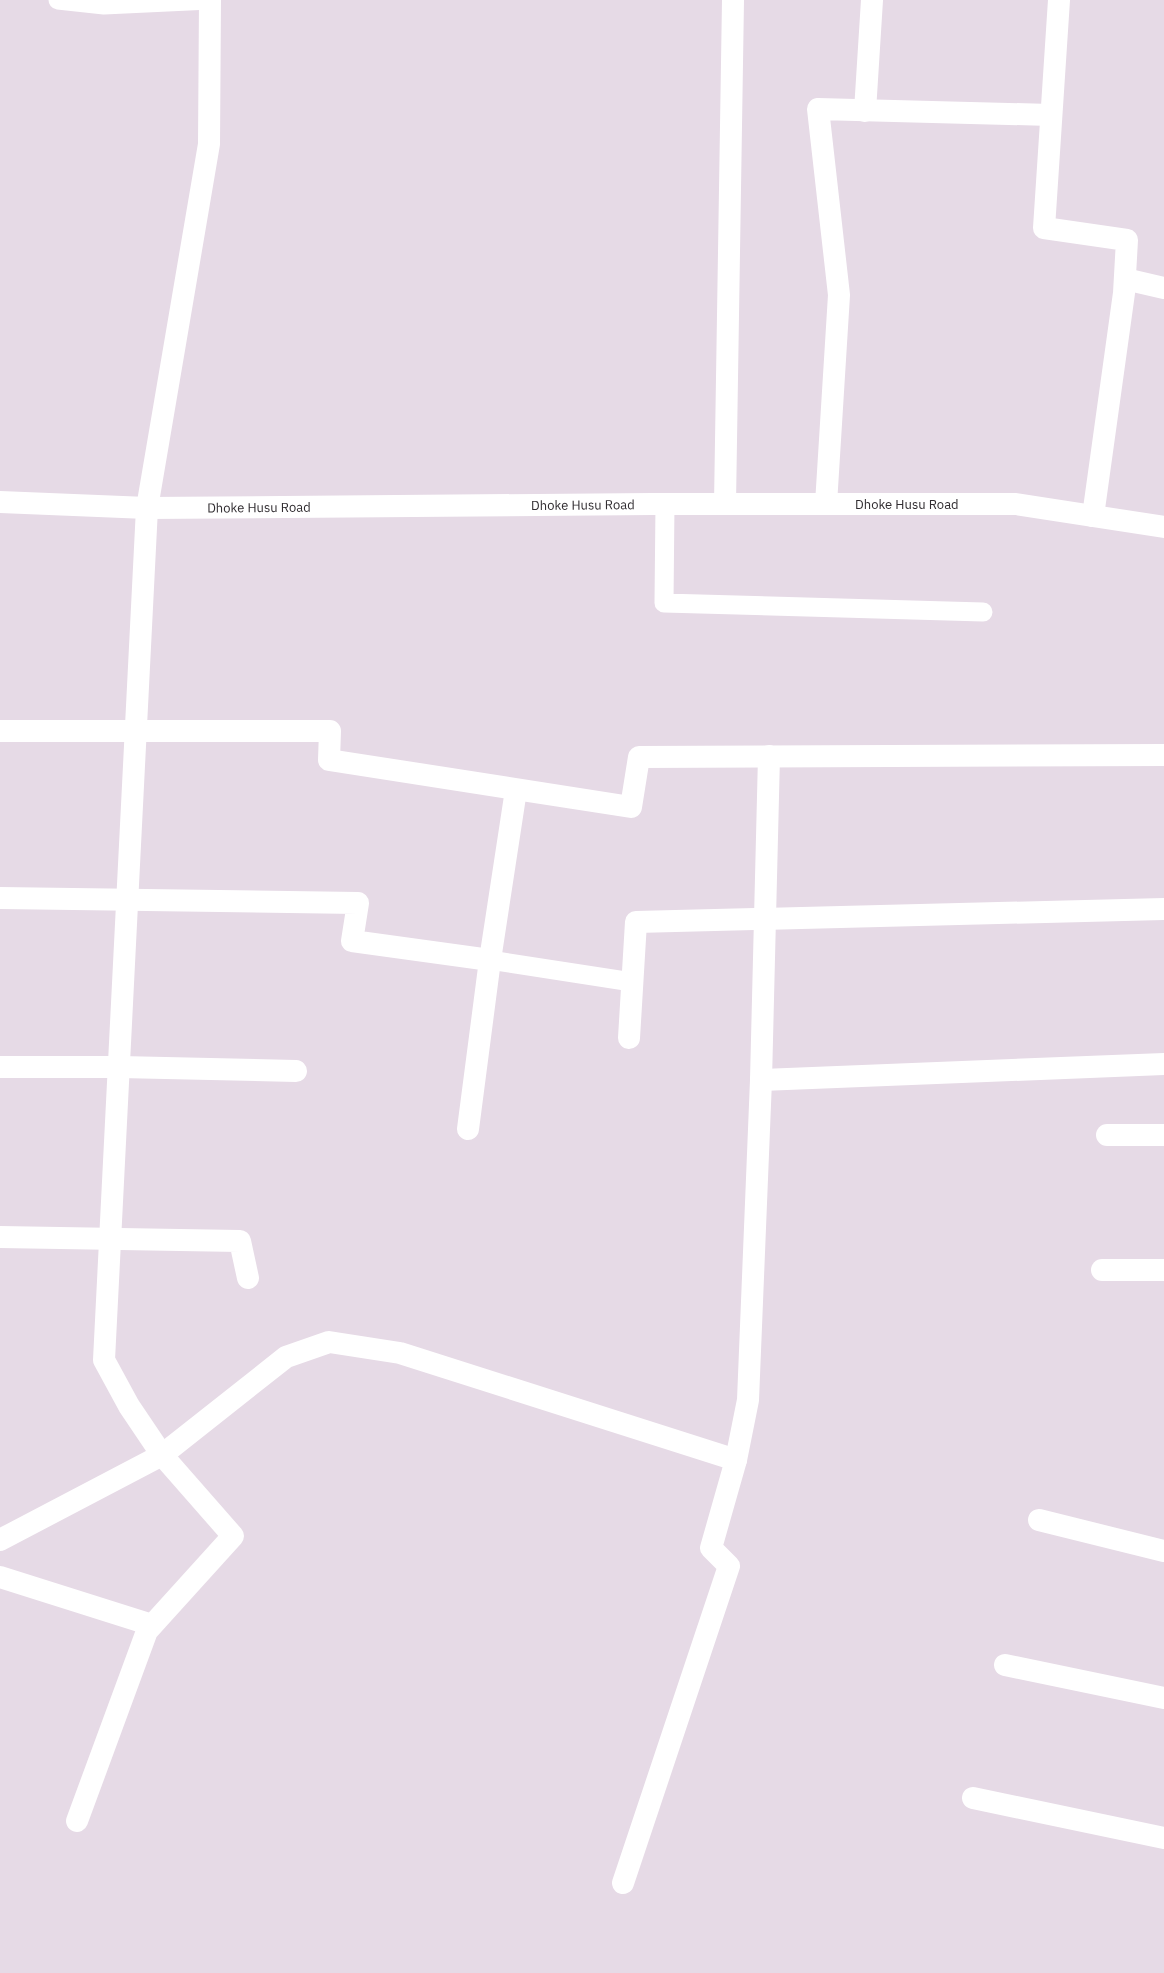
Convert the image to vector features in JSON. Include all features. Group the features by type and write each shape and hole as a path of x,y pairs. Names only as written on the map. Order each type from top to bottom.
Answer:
{"street":[{"path":"77,1821 147,1631 233,1536 162,1455 129,1406 104,1360 120,1067 147,508 209,144 210,0"},
{"path":"725,504 734,0"},
{"path":"865,110 872,0"},
{"path":"1059,0 1044,228 1127,240 1124,293 1093,516"},
{"path":"826,504 839,295 818,109 1051,115"},
{"path":"1125,279 1164,288"},
{"name":"Dhoke Husu Road","path":"0,502 147,508 665,504 1016,504 1164,527"},
{"path":"0,731 330,731 329,760 631,808 640,757 1164,755"},
{"path":"623,1883 729,1566 710,1548 736,1460 748,1400 761,1080 769,756"},
{"path":"468,1129 490,960 516,790"},
{"path":"0,898 358,903 352,941 490,960"},
{"path":"629,1038 636,922 1164,910"},
{"path":"761,1080 1164,1064"},
{"path":"0,1067 120,1067 296,1071"},
{"path":"1107,1135 1164,1135"},
{"path":"0,1237 240,1241 248,1278"},
{"path":"1102,1270 1164,1270"},
{"path":"0,1540 162,1455 286,1356 328,1342 400,1353 736,1460"},
{"path":"1039,1520 1164,1551"},
{"path":"0,1577 152,1625"},
{"path":"1005,1665 1164,1698"},
{"path":"973,1798 1164,1838"}],"lane":[{"path":"58,0 104,5 210,0"},
{"path":"665,504 664,603 982,612"},
{"path":"490,960 632,982"}]}
